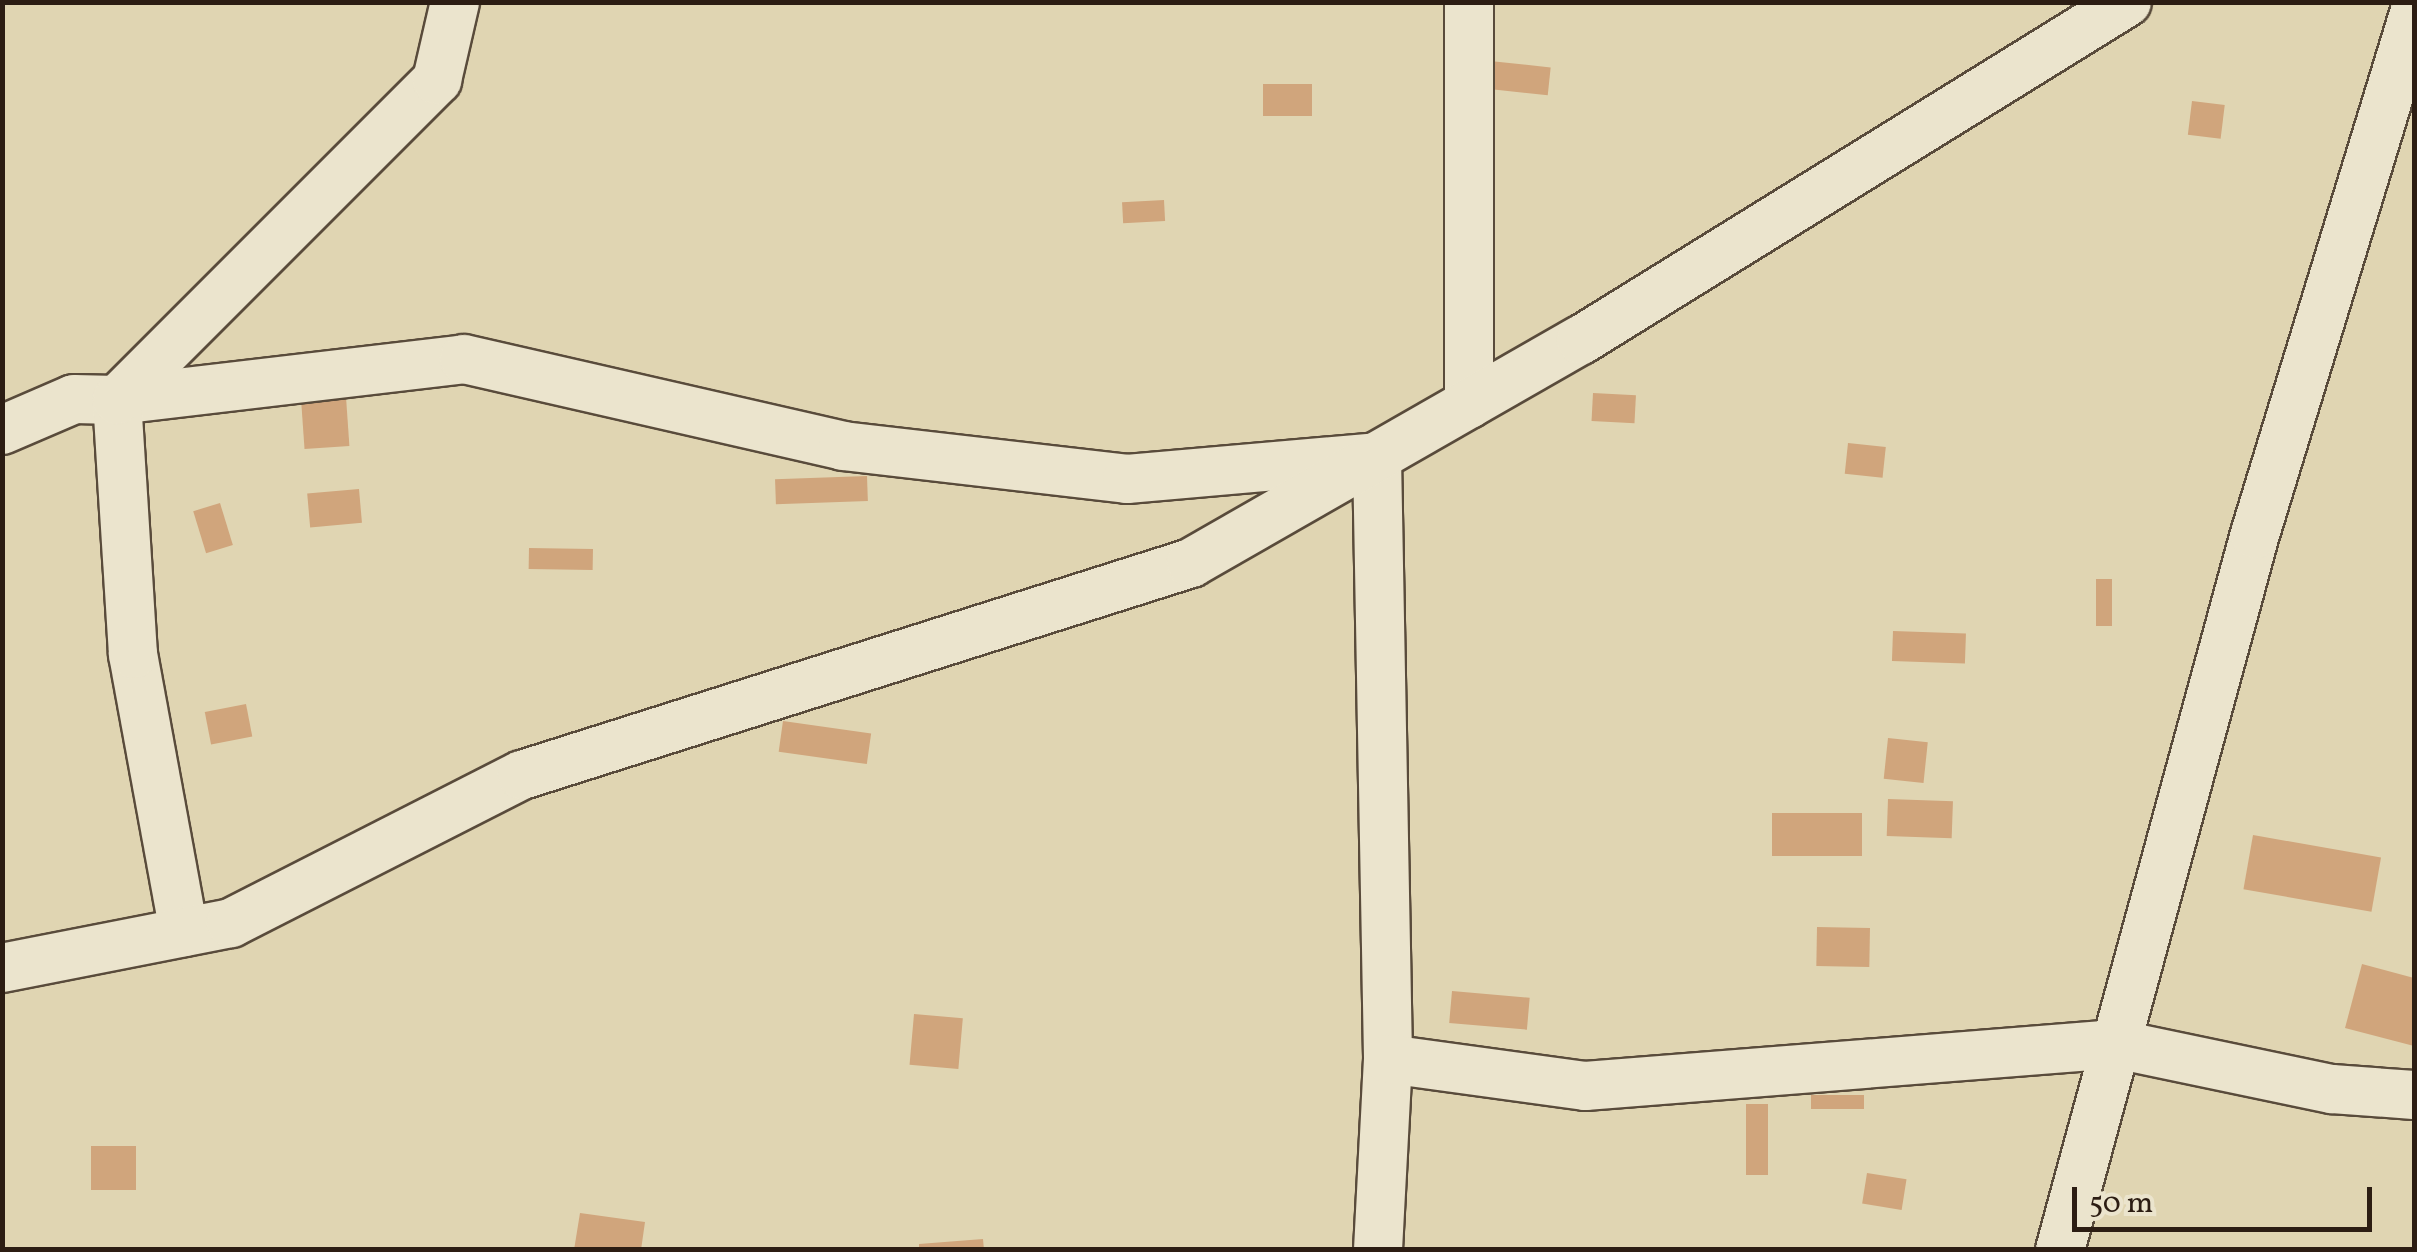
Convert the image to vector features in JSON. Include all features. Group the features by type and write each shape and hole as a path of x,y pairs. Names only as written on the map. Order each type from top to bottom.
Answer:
{"street":[{"path":"184,932 132,654 117,400 437,80 455,2"},
{"path":"1468,2 1469,404"},
{"path":"2,968 231,922 522,775 1191,563 1469,404 2128,2"},
{"path":"2060,1250 2255,534 2414,14"},
{"path":"2,430 74,399 117,400 464,359 843,446 1127,479 1377,457"},
{"path":"1377,457 1388,1059 1378,1250"},
{"path":"1388,1059 1585,1086 2116,1044 2332,1089 2414,1095"}],"building":[{"path":"1490,61 1551,67 1548,95 1487,89"},
{"path":"1263,84 1312,84 1312,116 1263,116"},
{"path":"2192,101 2225,105 2221,139 2188,135"},
{"path":"1164,200 1165,221 1123,223 1122,202"},
{"path":"1593,393 1636,395 1634,423 1592,421"},
{"path":"346,397 349,446 305,449 301,400"},
{"path":"1848,443 1886,447 1883,478 1845,474"},
{"path":"867,476 868,501 776,504 775,479"},
{"path":"359,489 362,523 310,527 307,494"},
{"path":"220,503 233,545 206,553 193,511"},
{"path":"529,548 593,549 593,570 529,569"},
{"path":"2096,579 2112,579 2112,626 2096,626"},
{"path":"1893,631 1966,634 1965,664 1892,661"},
{"path":"246,704 252,736 211,744 205,712"},
{"path":"783,721 871,733 867,764 779,752"},
{"path":"1888,738 1928,742 1923,783 1884,779"},
{"path":"1888,799 1953,801 1952,838 1887,836"},
{"path":"1772,813 1862,813 1862,856 1772,856"},
{"path":"2253,835 2381,858 2371,912 2243,889"},
{"path":"1817,927 1870,928 1869,967 1816,966"},
{"path":"2362,964 2414,978 2414,1046 2345,1028"},
{"path":"1452,991 1530,998 1527,1030 1449,1023"},
{"path":"914,1014 963,1018 958,1069 910,1065"},
{"path":"1811,1095 1864,1095 1864,1109 1811,1109"},
{"path":"1746,1104 1768,1104 1768,1175 1746,1175"},
{"path":"91,1146 136,1146 136,1190 91,1190"},
{"path":"1867,1173 1907,1179 1902,1210 1862,1204"},
{"path":"580,1213 645,1222 641,1250 574,1250"},
{"path":"983,1239 984,1250 919,1250 919,1244"}]}
